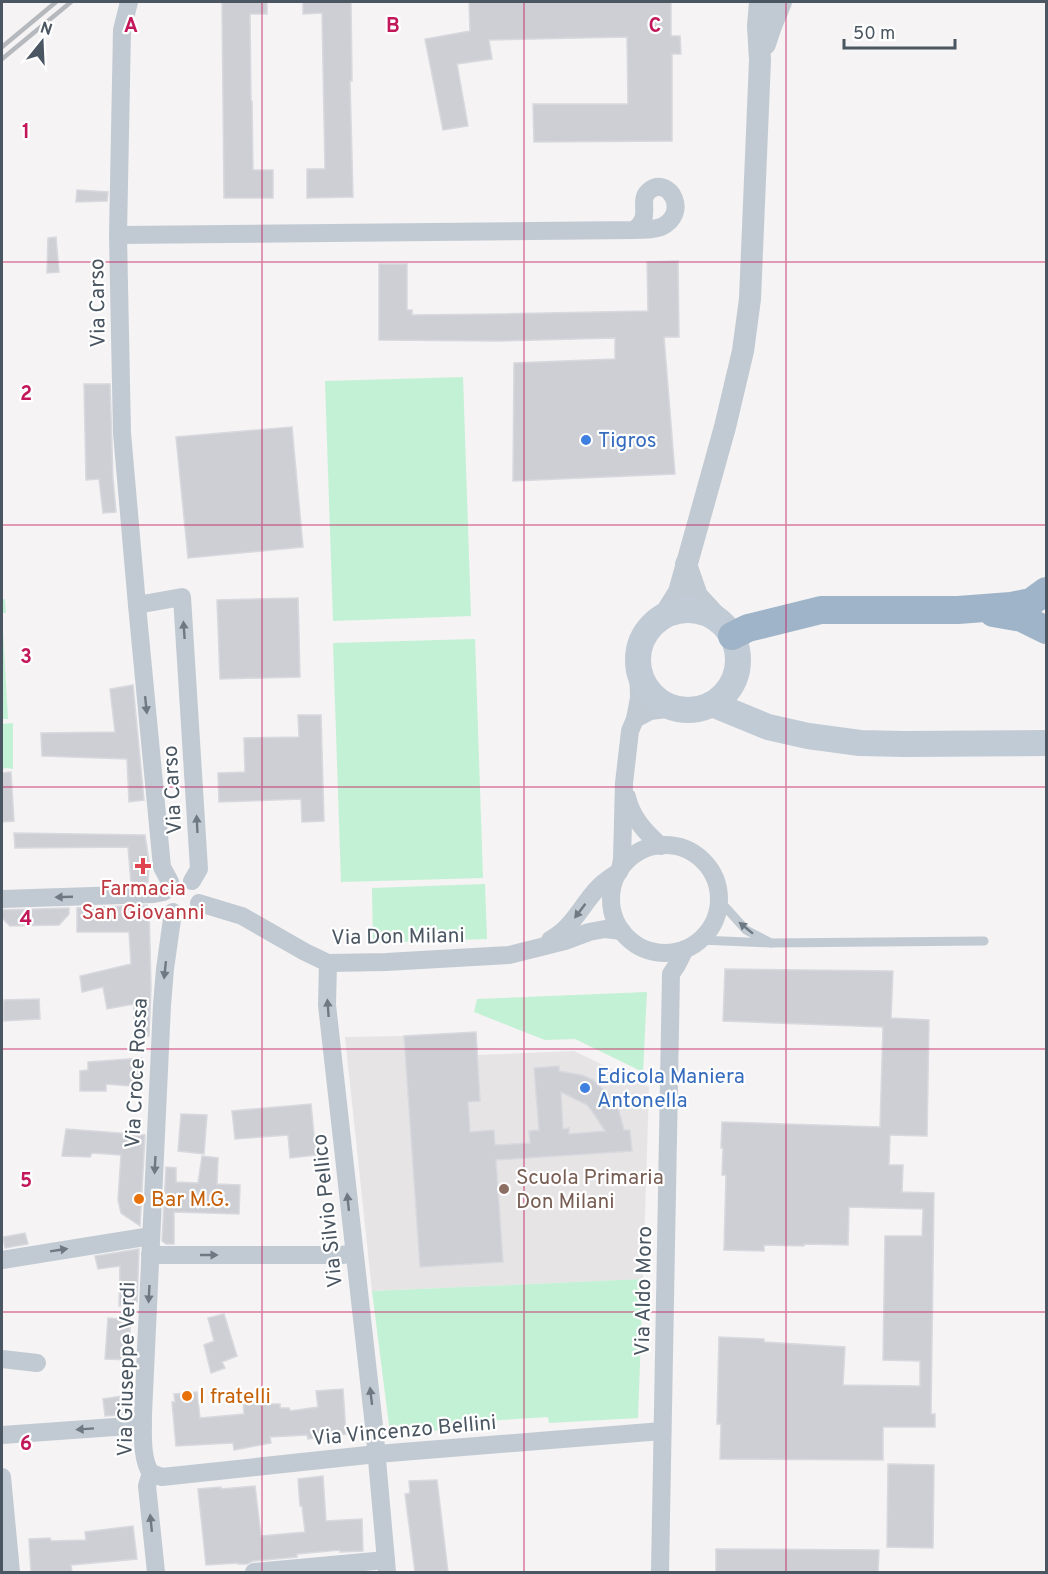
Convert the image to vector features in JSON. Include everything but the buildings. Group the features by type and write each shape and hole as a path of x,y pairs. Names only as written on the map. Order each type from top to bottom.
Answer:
{"highway":[{"path":"732,647 752,639 777,620 821,610 958,610 1011,606 1031,602 1047,591"},
{"path":"958,610 1022,618 1047,630"}],"main road":[{"path":"732,647 727,692 712,704 693,710 674,708 656,699 649,692 640,675 638,655 643,636 656,621 683,610 693,610 712,616 732,647 746,703 768,727"},
{"path":"712,704 768,727 808,736 860,742 904,744 1047,742"}],"street":[{"name":"Via Carso","path":"129,2 122,30 118,235 122,433 136,605 162,867 167,887"},
{"path":"664,616 679,592 725,427 743,351 750,299 760,60 758,26 760,2"},
{"path":"760,60 781,2"},
{"path":"118,235 634,230"},
{"path":"686,564 697,596 732,647"},
{"name":"Via Carso","path":"136,605 182,597 200,869 192,881"},
{"path":"620,870 638,853 661,846 683,849 702,860 715,878 719,900 714,922 706,935 692,945 671,953 651,951 633,942 622,931 614,917 613,885 622,859 624,783 630,731 639,698 638,665"},
{"path":"634,719 650,711 674,708"},
{"path":"624,783 627,801 635,819 661,846"},
{"name":"Via Don Milani","path":"537,947 560,934 578,916 595,891 620,870"},
{"path":"2,899 153,894 181,877 197,885 201,897 199,903 185,915 173,912 165,904 167,887"},
{"name":"Via Don Milani","path":"199,903 242,916 328,963 509,955 565,941 589,932 605,929 622,931"},
{"name":"Via Croce Rossa","path":"151,1236 164,977 173,912"},
{"name":"Via Aldo Moro","path":"660,1572 671,974 692,945"},
{"path":"651,951 671,974"},
{"name":"Via Silvio Pellico","path":"328,963 327,1005 377,1454 386,1566"},
{"path":"2,1260 151,1236"},
{"name":"Via Giuseppe Verdi","path":"151,1236 143,1425 145,1460 151,1473 147,1486 156,1572"},
{"path":"150,1255 342,1255 354,1253"},
{"path":"2,1359 37,1363"},
{"path":"2,1434 143,1425"},
{"name":"Via Vincenzo Bellini","path":"151,1473 162,1477 377,1454 663,1431"},
{"path":"2,1477 11,1572"},
{"path":"254,1572 386,1566"}],"lane":[{"path":"719,900 746,930 771,943"},
{"path":"692,945 984,941"}],"shaded area":[{"name":"Scuola Primaria Don Milani","path":"476,1032 477,1055 574,1051 649,1087 643,1279 372,1291 345,1037"}],"green space":[{"path":"463,377 471,616 333,621 325,381"},
{"path":"5,599 6,613 2,613 2,600"},
{"path":"2,613 8,719 2,719"},
{"path":"475,639 483,878 341,882 333,643"},
{"path":"13,723 13,769 2,770 2,724"},
{"path":"485,884 487,939 373,943 372,888"},
{"path":"647,992 643,1072 575,1039 545,1040 474,1012 477,999"},
{"path":"643,1279 638,1418 549,1423 548,1417 470,1422 470,1429 390,1433 372,1291"}],"railway":[{"path":"2,47 56,2"},
{"path":"2,59 71,2"}],"place":[{"name":"Tigros","path":"586,440"},
{"name":"Farmacia San Giovanni","path":"143,866"},
{"name":"Edicola Maniera Antonella","path":"585,1088"},
{"name":"Scuola Primaria Don Milani","path":"504,1189"},
{"name":"Bar M.G.","path":"139,1199"},
{"name":"I fratelli","path":"187,1396"}]}
